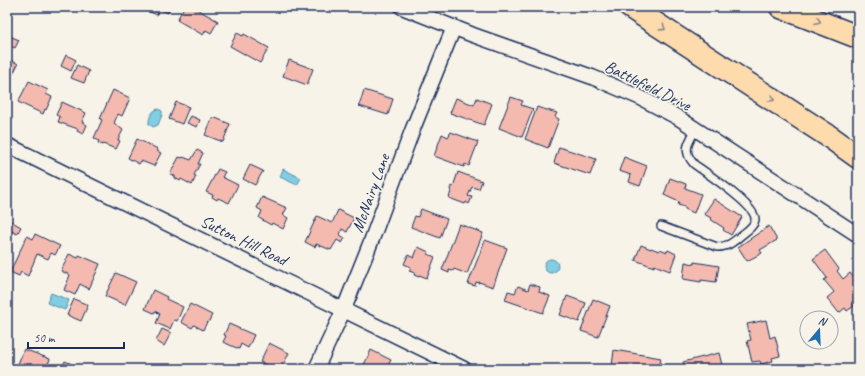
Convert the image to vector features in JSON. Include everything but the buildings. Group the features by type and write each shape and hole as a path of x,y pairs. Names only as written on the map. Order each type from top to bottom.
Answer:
{"highway":[{"path":"630,7 830,137 858,157"},
{"path":"781,7 858,37"},
{"path":"830,137 858,153"}],"street":[{"name":"Battlefield Drive","path":"402,7 599,80 641,98 677,117 858,235"},
{"name":"McNairy Lane","path":"316,369 344,309 454,27"},
{"name":"Sutton Hill Road","path":"7,145 464,369"}],"lane":[{"path":"661,226 717,247 724,247 730,245 752,226 755,220 754,214 745,202 694,164 689,158 687,147 696,129"}],"water":[{"path":"158,109 162,111 162,115 158,125 153,127 149,124 149,120 152,113"},
{"path":"283,169 301,178 297,185 280,177"},
{"path":"548,259 554,259 558,263 558,269 554,273 548,273 544,269 544,263"},
{"path":"51,293 69,300 65,310 47,303"}]}
